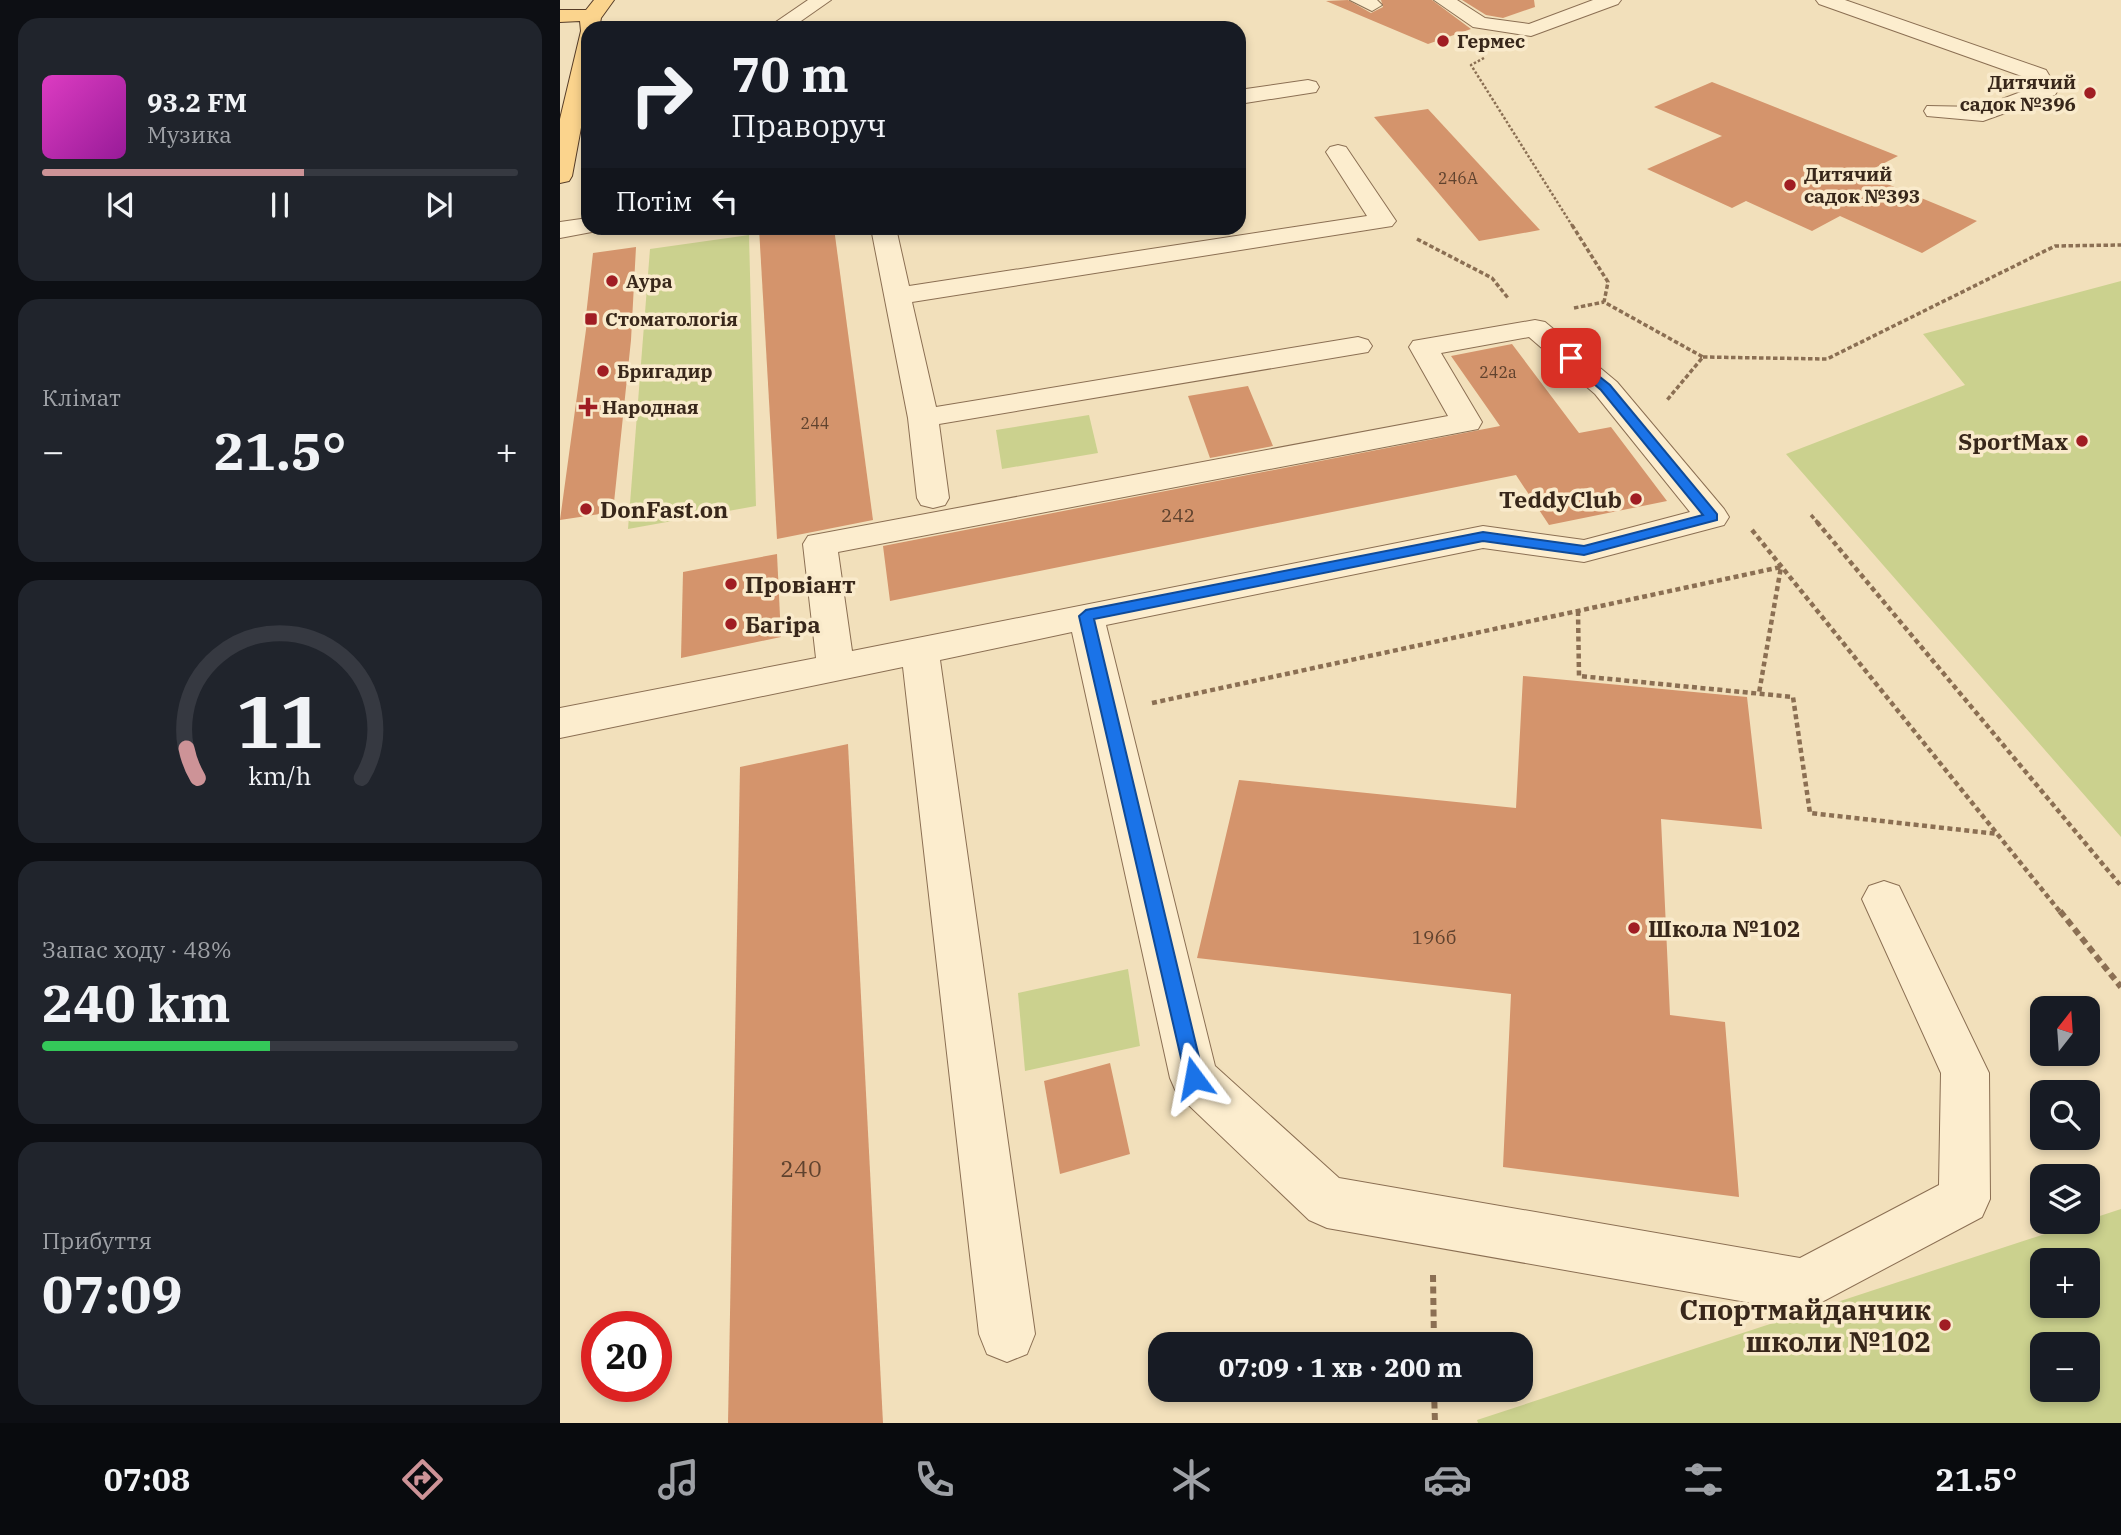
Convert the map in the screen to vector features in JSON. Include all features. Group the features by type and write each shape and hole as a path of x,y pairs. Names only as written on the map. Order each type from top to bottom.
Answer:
{"main road":[{"path":"593,21 604,0"},
{"path":"560,16 577,14 584,21"},
{"path":"560,176 581,72"}],"lane":[{"path":"788,21 821,0"},
{"path":"1444,0 1480,23 1531,30 1611,0"},
{"path":"1826,0 2038,75 2047,90 1983,114 1935,111"},
{"path":"1246,96 1308,87"},
{"path":"898,296 1382,221 1338,152"},
{"path":"560,230 581,227"},
{"path":"885,235 923,418 933,498"},
{"path":"560,723 836,668 920,651 1086,616 1483,537 1584,551 1712,517 1606,388 1535,328 1423,347 1467,422 820,544 836,668"},
{"path":"923,418 1357,346"},
{"path":"1086,616 1194,1078 1327,1202 1803,1285 1964,1199 1965,1073 1884,899"},
{"path":"920,651 1007,1334"}],"path":[{"path":"1531,30 1471,65 1608,282 1604,302"},
{"path":"1382,221 1492,278"},
{"path":"1569,309 1604,302 1703,357 1827,359 2055,246 2121,244"},
{"path":"1674,411 1666,399 1703,357"},
{"path":"1811,515 2121,887"},
{"path":"1749,527 2121,987"},
{"path":"1109,712 1781,567"},
{"path":"1759,693 1781,567"},
{"path":"1578,611 1579,676 1793,697 1810,813 1998,834"},
{"path":"1432,1220 1434,1332"},
{"path":"1434,1402 1435,1423"}],"green space":[{"path":"749,235 756,506 628,529 650,249"},
{"path":"2121,281 2121,837 1786,454 1965,385 1923,334"},
{"path":"1089,415 1098,453 1002,469 996,430"},
{"path":"1128,969 1140,1046 1025,1071 1018,993"},
{"name":"Спортмайданчик школи №102","path":"2121,1209 2121,1423 1478,1423 1477,1420 2045,1234 2100,1234 2100,1216"}],"building":[{"path":"1348,0 1371,13 1383,7 1381,0 1432,0 1471,29 1428,44 1326,1"},
{"path":"1462,0 1534,0 1535,7 1503,18 1486,15"},
{"path":"1712,82 1898,156 1863,174 1977,221 1922,253 1840,216 1812,231 1746,201 1732,208 1647,169 1722,136 1654,107"},
{"path":"1428,109 1540,230 1479,241 1374,117"},
{"path":"759,235 835,235 873,520 777,539"},
{"path":"636,247 631,340 613,512 560,520 588,315 586,316 593,253"},
{"path":"1512,344 1579,433 1611,427 1667,501 1549,525 1516,475 890,601 883,546 1500,426 1451,356"},
{"path":"1248,386 1273,446 1210,458 1188,396"},
{"path":"777,554 781,637 681,658 683,572"},
{"path":"1523,676 1747,697 1762,829 1661,819 1670,1015 1725,1022 1739,1197 1503,1167 1511,994 1197,958 1239,780 1516,808"},
{"path":"848,744 883,1423 728,1423 740,767"},
{"path":"1110,1063 1130,1154 1060,1174 1044,1081"}],"place":[{"name":"Гермес","path":"1443,41"},
{"name":"Дитячий садок №396","path":"2090,93"},
{"name":"Дитячий садок №393","path":"1790,185"},
{"name":"Аура","path":"612,281"},
{"name":"Стоматологія","path":"591,319"},
{"name":"Бригадир","path":"603,371"},
{"name":"Народная","path":"588,407"},
{"name":"SportMax","path":"2082,441"},
{"name":"TeddyClub","path":"1636,499"},
{"name":"DonFast.on","path":"586,509"},
{"name":"Провіант","path":"731,584"},
{"name":"Багіра","path":"731,624"},
{"name":"Школа №102","path":"1634,928"},
{"name":"Спортмайданчик школи №102","path":"1945,1325"}],"route":[{"path":"1194,1078 1086,616 1483,537 1584,551 1712,517 1606,388 1571,358"}]}
